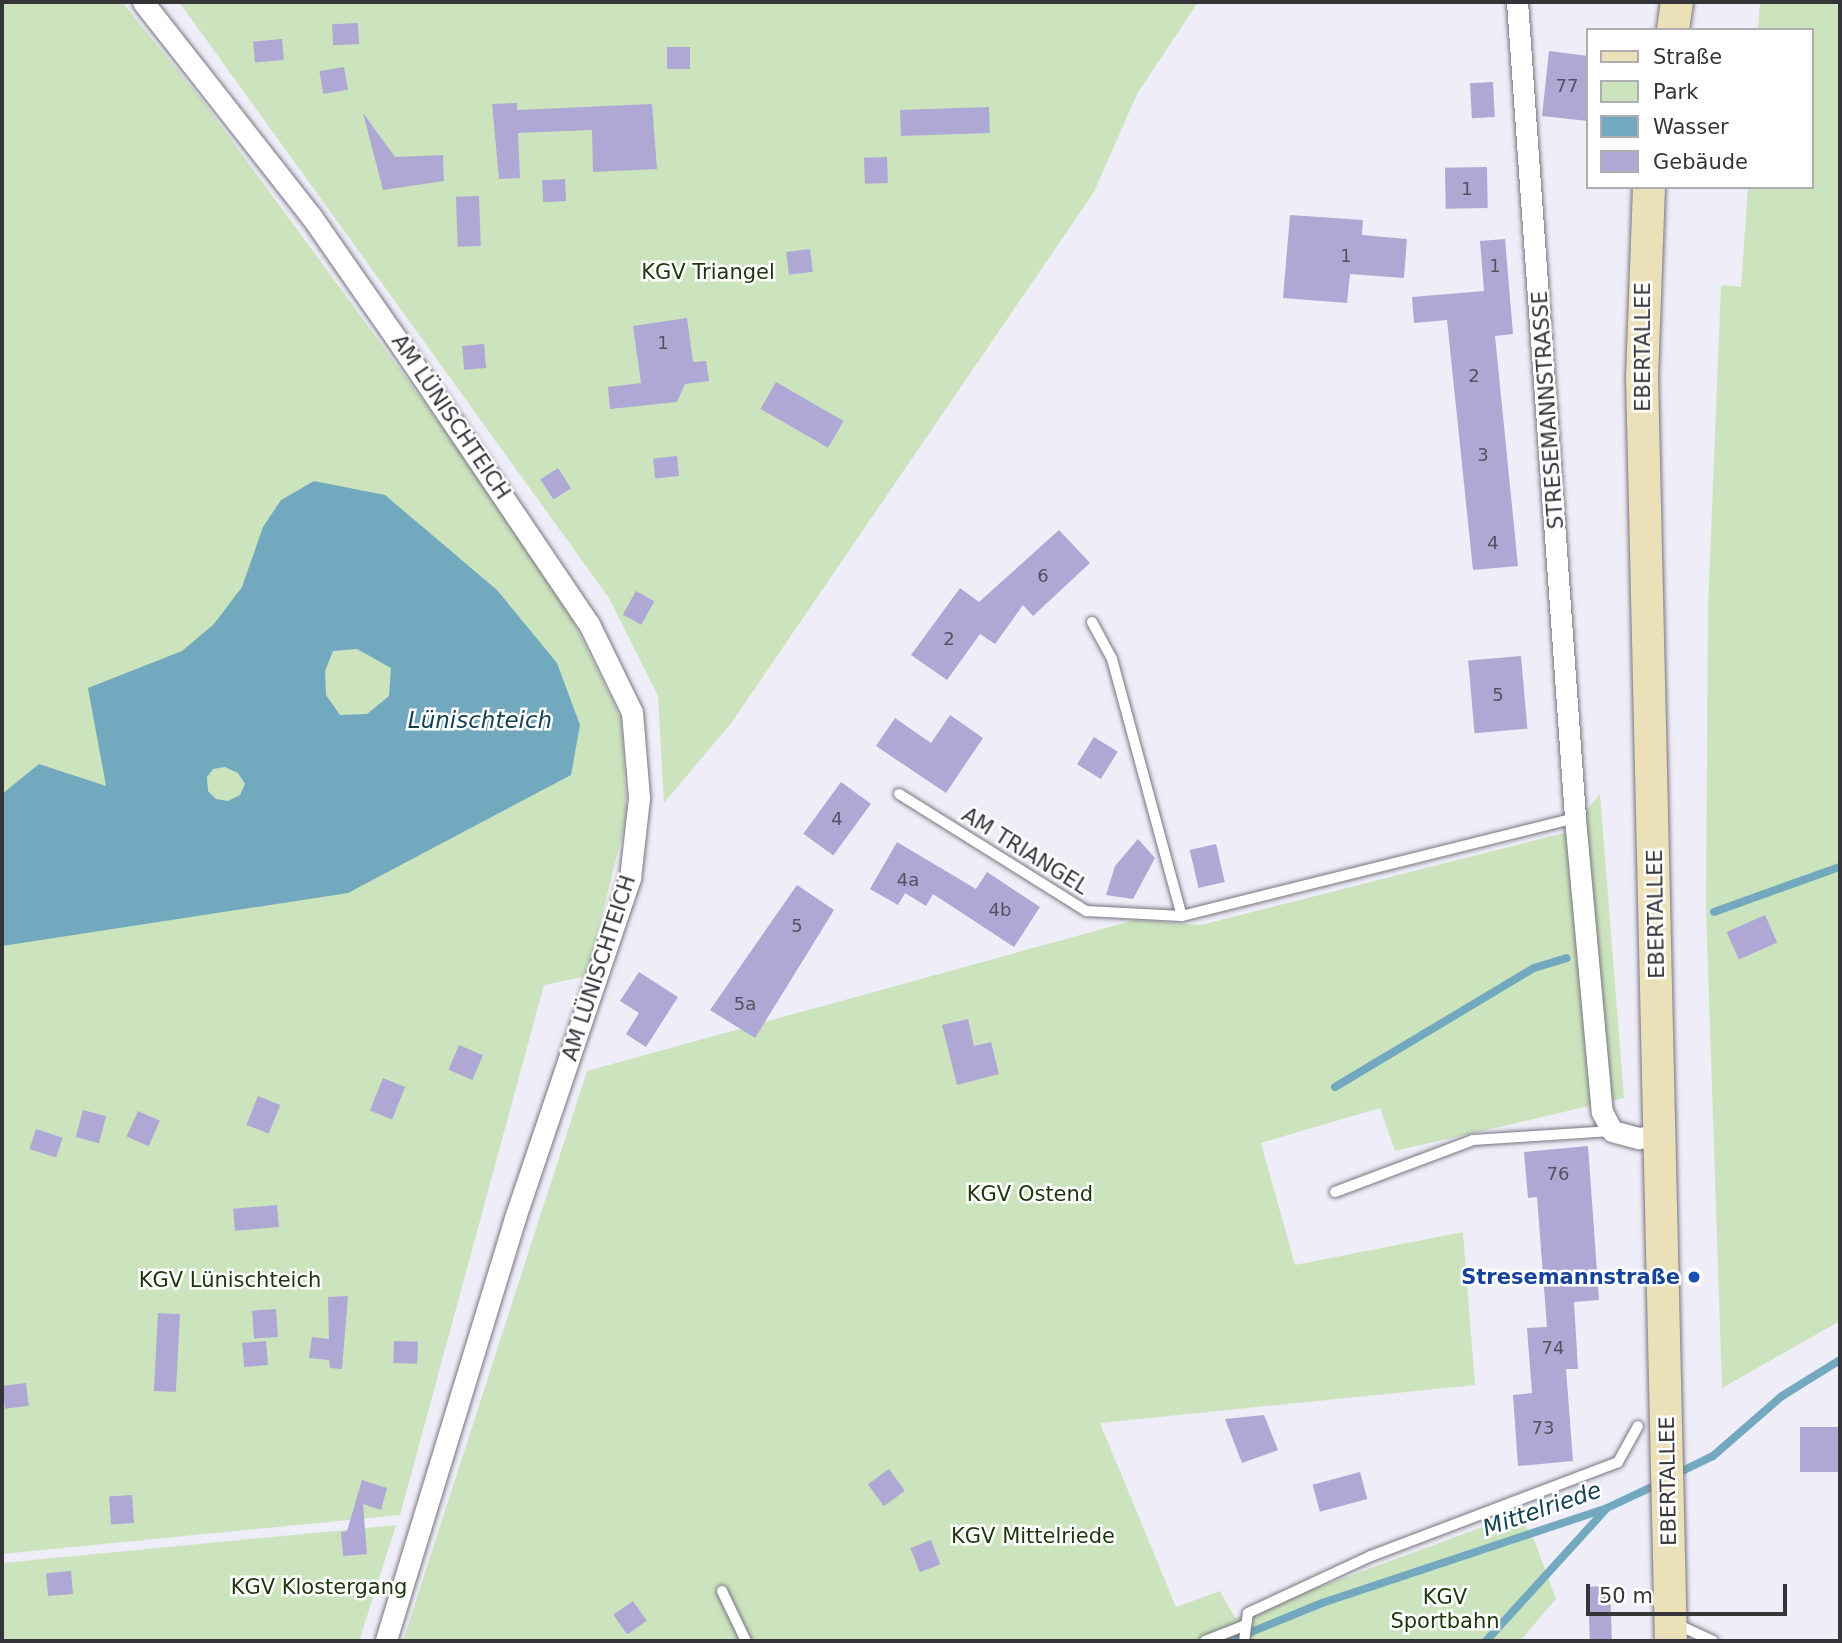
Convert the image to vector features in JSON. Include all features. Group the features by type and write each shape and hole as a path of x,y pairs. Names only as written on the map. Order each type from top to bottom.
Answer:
{"main road":[{"path":"1673,28 1677,2"},
{"name":"EBERTALLEE","path":"1649,189 1642,376 1670,1631"}],"street":[{"name":"AM LÜNISCHTEICH","path":"144,2 311,216 402,346 589,624 632,712 639,798 630,878 515,1218 386,1641"},
{"name":"STRESEMANNSTRASSE","path":"1517,2 1586,937 1602,1111 1612,1131"},
{"path":"1612,1131 1639,1138 1661,1134"}],"lane":[{"path":"1092,622 1112,659 1182,916 1576,818"},
{"name":"AM TRIANGEL","path":"899,794 1086,911 1182,916"},
{"path":"1335,1192 1473,1140 1612,1131"},
{"path":"1244,1641 1248,1613 1371,1556 1618,1462 1638,1426"},
{"path":"722,1591 746,1641"},
{"path":"1205,1641 1246,1625"},
{"path":"1670,1631 1713,1641"}],"green space":[{"name":"KGV Lünischteich","path":"2,2 122,2 205,104 470,465 567,609 621,719 627,815 587,976 544,985 400,1515 2,1554"},
{"name":"KGV Triangel","path":"179,2 1198,2 1137,94 1094,192 732,722 664,803 658,696 609,598"},
{"path":"1760,2 1840,2 1840,1321 1722,1388 1706,907 1708,609 1721,285 1741,287 1748,189 1814,189 1814,28 1758,28"},
{"path":"1600,794 1624,1098 1395,1151 1380,1108 1261,1143 1295,1265 1463,1232 1475,1385 1100,1423 1176,1607 1220,1591 1235,1618 1518,1514 1535,1542 1556,1599 1520,1641 403,1641 587,1071 1135,920 1201,925 1568,832"},
{"name":"KGV Klostergang","path":"396,1525 359,1641 2,1641 2,1563"}],"water":[{"name":"Lünischteich","path":"314,481 385,495 497,590 557,663 580,725 571,775 348,893 2,946 2,794 39,764 106,786 88,688 182,651 214,624 242,587 263,527 281,500","holes":["357,649 391,668 389,696 367,714 340,715 326,695 325,671 333,651","225,767 238,773 245,784 240,795 228,801 216,799 208,791 207,777 213,769"]}],"building":[{"path":"358,23 359,44 333,45 332,24"},
{"path":"282,39 284,60 255,62 253,42"},
{"path":"667,47 690,47 690,69 667,69"},
{"path":"1549,51 1587,56 1587,121 1542,116"},
{"path":"344,67 348,90 323,94 319,71"},
{"path":"1493,82 1495,117 1472,118 1470,83"},
{"path":"517,103 517,110 652,104 657,169 593,172 592,130 518,133 520,178 499,179 492,104"},
{"path":"989,107 990,133 901,136 900,110"},
{"path":"363,113 395,157 443,155 444,181 383,190"},
{"path":"887,157 888,183 865,184 864,158"},
{"path":"1487,167 1488,208 1446,209 1445,168"},
{"path":"565,179 566,201 543,202 542,180"},
{"path":"479,196 481,246 458,247 456,197"},
{"path":"1290,215 1363,220 1362,235 1407,239 1404,278 1350,274 1347,303 1283,298"},
{"path":"1505,239 1513,334 1495,336 1518,566 1473,570 1447,320 1414,323 1412,297 1484,291 1480,241"},
{"path":"810,249 813,272 789,275 786,252"},
{"path":"687,318 693,362 706,361 709,381 685,384 677,402 610,409 608,387 641,383 633,326"},
{"path":"484,344 486,368 464,370 462,346"},
{"path":"776,382 844,421 828,448 760,409"},
{"path":"677,456 679,476 655,478 653,459"},
{"path":"558,468 571,488 553,500 540,479"},
{"path":"1059,530 1090,563 1033,616 1023,605 995,644 980,634 947,680 911,655 960,588 979,602"},
{"path":"636,591 654,601 641,625 623,615"},
{"path":"1521,656 1527,729 1475,733 1468,661"},
{"path":"950,715 983,738 946,793 876,746 895,718 931,743"},
{"path":"1094,737 1118,752 1101,779 1077,764"},
{"path":"841,782 871,804 833,856 803,834"},
{"path":"1138,839 1155,858 1133,899 1106,895 1115,866"},
{"path":"897,842 976,889 987,872 1040,907 1014,947 933,894 926,906 905,893 898,905 870,889"},
{"path":"1216,844 1225,882 1198,888 1190,850"},
{"path":"797,885 834,910 755,1038 710,1010"},
{"path":"1765,915 1777,942 1739,959 1727,932"},
{"path":"639,972 678,997 646,1047 626,1034 639,1013 620,1001"},
{"path":"968,1019 974,1046 991,1042 999,1074 957,1085 942,1025"},
{"path":"459,1045 483,1055 472,1080 448,1070"},
{"path":"383,1078 405,1087 392,1119 370,1110"},
{"path":"258,1096 280,1105 269,1134 246,1125"},
{"path":"83,1110 106,1116 99,1143 76,1137"},
{"path":"138,1111 160,1121 149,1146 127,1137"},
{"path":"36,1129 63,1138 56,1158 30,1149"},
{"path":"1588,1146 1599,1300 1574,1302 1578,1369 1566,1369 1573,1461 1518,1466 1513,1395 1532,1393 1527,1328 1547,1327 1537,1197 1528,1198 1524,1152"},
{"path":"277,1205 279,1227 235,1231 233,1209"},
{"path":"348,1296 342,1369 330,1368 329,1360 309,1358 312,1337 329,1339 328,1297"},
{"path":"276,1309 278,1337 254,1339 252,1311"},
{"path":"158,1313 180,1314 176,1392 154,1391"},
{"path":"266,1341 268,1365 244,1367 242,1343"},
{"path":"394,1341 418,1342 417,1364 393,1363"},
{"path":"26,1383 29,1406 5,1409 2,1386"},
{"path":"1264,1415 1278,1450 1242,1463 1225,1419"},
{"path":"1800,1427 1840,1427 1840,1472 1800,1472"},
{"path":"889,1469 905,1491 884,1506 868,1484"},
{"path":"1360,1472 1367,1499 1320,1512 1313,1485"},
{"path":"362,1480 387,1488 381,1510 363,1504 367,1554 343,1556 341,1532 347,1531"},
{"path":"132,1495 134,1523 111,1525 109,1497"},
{"path":"931,1540 940,1564 920,1572 910,1548"},
{"path":"71,1571 73,1594 48,1596 46,1573"},
{"path":"1610,1586 1612,1641 1590,1641 1588,1587"},
{"path":"633,1601 647,1621 627,1634 613,1615"}],"waterway":[{"path":"1714,912 1840,867"},
{"path":"1335,1087 1534,968 1566,958"},
{"name":"Mittelriede","path":"1674,1475 1713,1456 1782,1396 1840,1360"},
{"name":"Mittelriede","path":"1229,1641 1322,1603 1607,1508 1660,1483"},
{"path":"1486,1641 1606,1509"}],"place":[{"name":"Stresemannstraße","path":"1694,1277"}],"park label":[{"name":"KGV Ostend","path":"1030,1194"},
{"name":"KGV Mittelriede","path":"1033,1536"},
{"name":"KGV Sportbahn","path":"1445,1609"}]}
